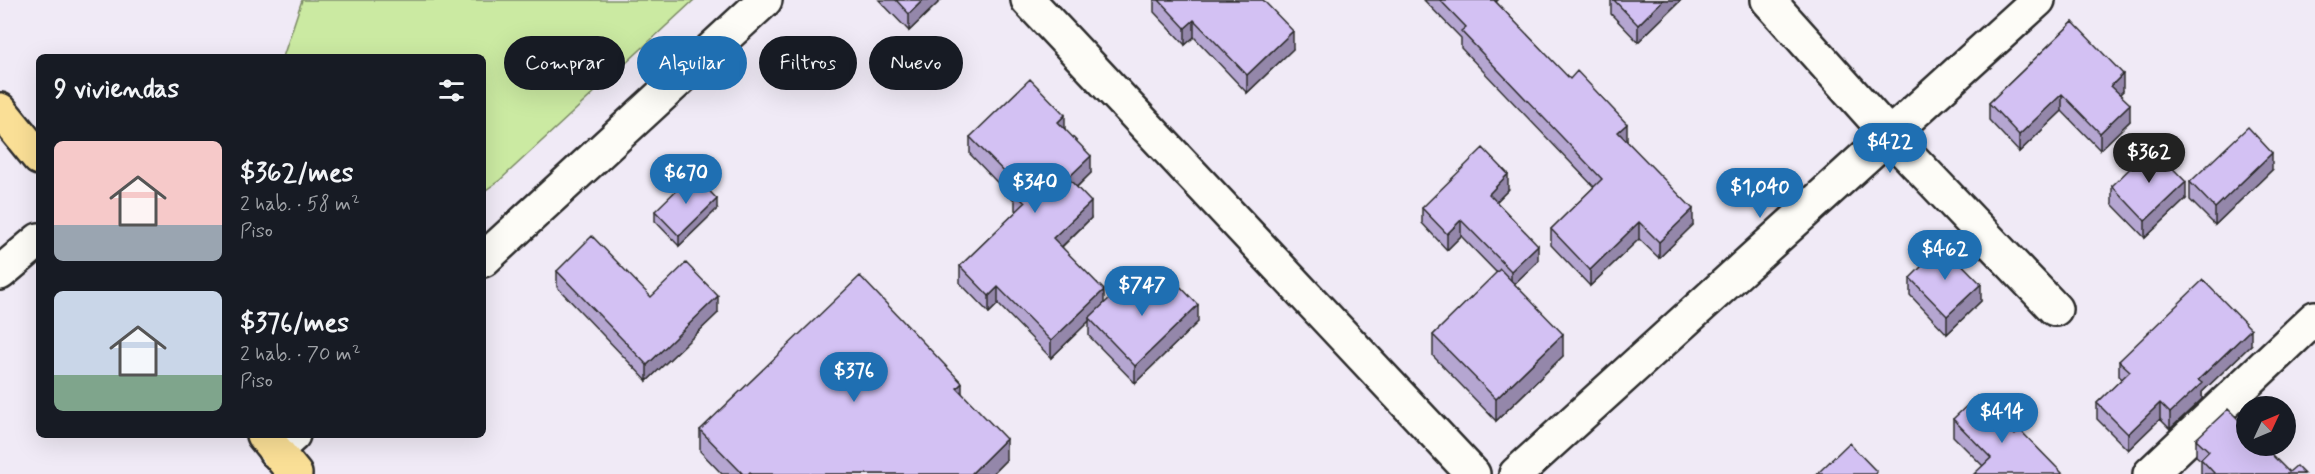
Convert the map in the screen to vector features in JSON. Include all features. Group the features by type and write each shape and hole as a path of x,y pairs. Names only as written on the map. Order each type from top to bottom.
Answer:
{"main road":[{"path":"0,110 36,154"}],"street":[{"path":"486,257 765,0"},
{"path":"1028,0 1473,474"},
{"path":"1768,0 1890,136 2055,309"},
{"path":"1516,474 2038,0"},
{"path":"0,273 36,243"},
{"path":"2150,474 2315,318"}],"green space":[{"path":"302,0 694,0 655,36 637,36 637,53 625,64 625,36 504,36 504,90 597,90 500,180 486,190 486,54 284,54"}],"building":[{"path":"896,0 923,0 909,14"},
{"path":"1159,0 1263,0 1293,31 1247,75 1194,20 1185,28"},
{"path":"1440,0 1494,0 1570,79 1577,71 1627,124 1618,132 1693,209 1659,242 1639,222 1590,270 1551,229 1602,179 1461,31 1466,27"},
{"path":"1614,0 1663,0 1638,25"},
{"path":"2073,22 2123,74 2111,86 2130,104 2100,133 2062,94 2019,135 1989,103"},
{"path":"1030,79 1065,115 1058,122 1091,156 1068,178 1091,202 1053,238 1104,290 1051,341 998,287 989,296 960,266 1025,203 1015,193 1020,188 970,137"},
{"path":"2248,127 2272,153 2215,208 2190,182"},
{"path":"2152,147 2186,182 2145,221 2112,186"},
{"path":"1483,148 1508,174 1489,194 1538,245 1511,271 1461,220 1447,234 1422,208"},
{"path":"693,174 717,199 679,236 655,211"},
{"path":"592,236 651,297 686,263 718,296 647,365 557,271"},
{"path":"1943,245 1981,284 1947,316 1910,278"},
{"path":"1500,269 1563,334 1496,399 1433,335"},
{"path":"1134,275 1156,297 1174,280 1198,305 1135,366 1089,318"},
{"path":"860,276 962,383 957,388 1006,439 971,474 752,474 750,472 743,474 700,430"},
{"path":"2203,280 2251,329 2198,380 2202,383 2170,413 2160,403 2128,434 2097,403 2130,371 2119,361"},
{"path":"1977,396 2015,435 2020,430 2063,474 1974,474 1991,458 1953,419"},
{"path":"2228,409 2236,417 2236,456 2273,456 2289,472 2296,466 2304,474 2215,474 2201,459 2209,451 2196,439"},
{"path":"1849,443 1877,472 1876,474 1817,474"}]}
